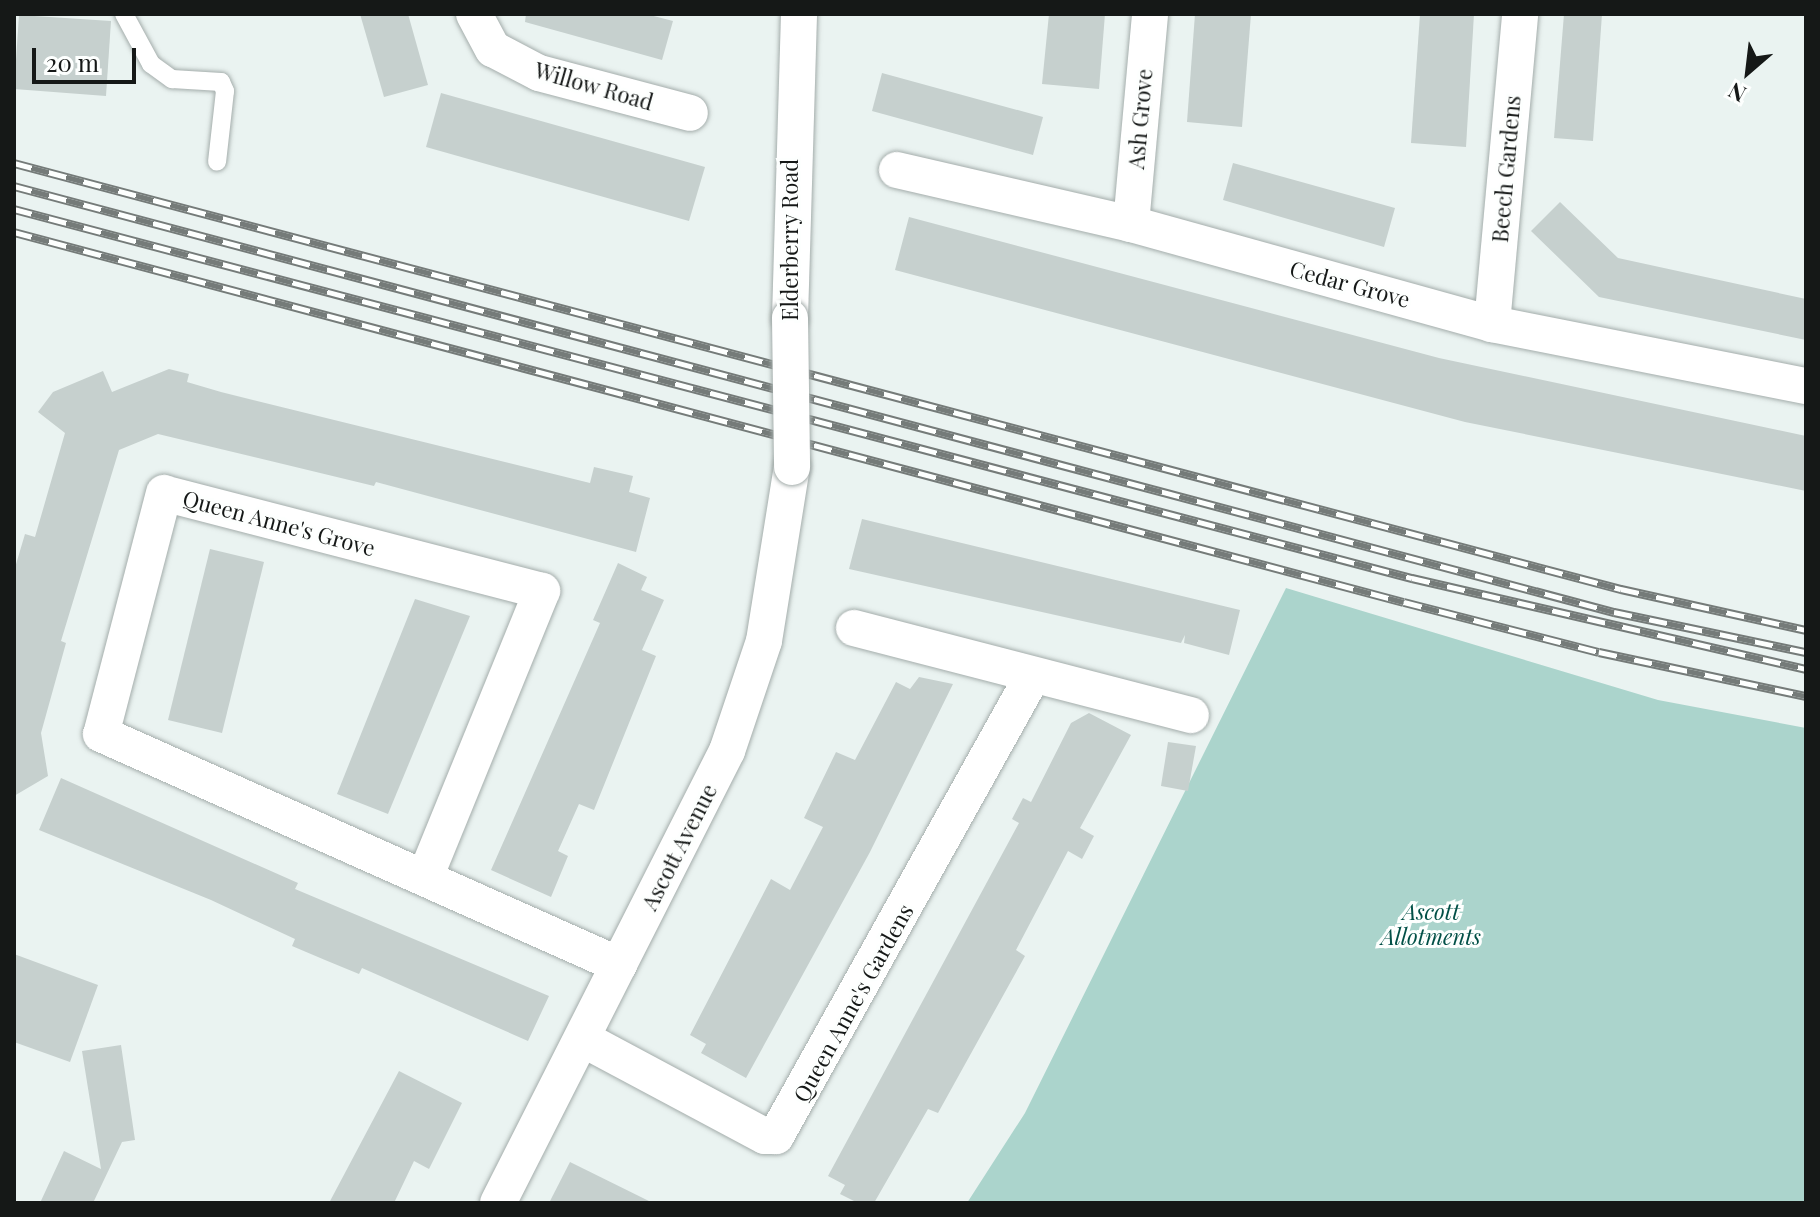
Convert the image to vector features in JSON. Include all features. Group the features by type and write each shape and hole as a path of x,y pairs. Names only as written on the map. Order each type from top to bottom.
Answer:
{"street":[{"name":"Willow Road","path":"474,14 493,49 539,73 690,113"},
{"name":"Elderberry Road","path":"792,467 790,318 799,14"},
{"name":"Ash Grove","path":"1131,224 1150,14"},
{"name":"Beech Gardens","path":"1492,324 1520,14"},
{"name":"Cedar Grove","path":"897,170 1131,224 1492,324 1806,386"},
{"name":"Ascott Avenue","path":"498,1203 692,824 747,698 774,593 792,467"},
{"name":"Queen Anne's Grove","path":"426,875 542,591 164,493 101,734 426,875 619,965"},
{"path":"854,628 1032,677 1191,715"},
{"name":"Queen Anne's Gardens","path":"583,1039 765,1136 776,1136 1032,677"}],"lane":[{"path":"124,14 151,64 172,79 221,82 225,91 217,162"}],"green space":[{"name":"Ascott Allotments","path":"1286,588 1658,700 1806,728 1806,1203 967,1203 1025,1113"}],"building":[{"path":"360,14 408,14 428,85 384,97"},
{"path":"526,14 646,14 673,21 662,60 525,22"},
{"path":"1049,14 1105,14 1099,89 1042,84"},
{"path":"1195,14 1251,14 1242,127 1187,122"},
{"path":"1420,14 1474,14 1466,147 1411,143"},
{"path":"1564,14 1602,14 1593,141 1554,138"},
{"path":"19,15 111,21 106,96 14,89"},
{"path":"882,73 1043,117 1033,155 872,111"},
{"path":"441,93 705,167 689,221 426,147"},
{"path":"1233,163 1395,208 1384,247 1223,200"},
{"path":"1560,202 1618,258 1806,299 1806,340 1599,297 1531,231"},
{"path":"909,217 1439,358 1806,436 1806,491 1465,422 895,270"},
{"path":"169,369 189,374 187,382 221,392 590,483 594,467 633,476 629,492 650,498 636,552 376,482 374,486 158,434 119,450 61,641 66,643 41,733 48,776 14,796 14,571 25,534 35,537 65,433 38,412 53,392 103,371 112,392"},
{"path":"862,519 1240,610 1229,655 1184,643 1185,635 1181,643 849,569"},
{"path":"210,549 264,562 222,733 168,720"},
{"path":"618,563 647,577 641,590 664,600 642,650 656,656 594,810 579,804 558,851 568,856 551,897 491,870 600,623 593,620"},
{"path":"415,599 470,616 388,814 337,794"},
{"path":"919,677 953,684 870,852 746,1078 701,1053 706,1044 690,1035 771,879 790,890 823,827 804,818 836,752 855,760 896,682 910,689"},
{"path":"1089,713 1131,735 1080,828 1094,836 1082,859 1068,851 1016,950 1025,956 938,1113 928,1109 874,1203 858,1203 840,1194 845,1185 828,1176 1019,823 1012,819 1023,798 1031,802 1071,723"},
{"path":"1168,742 1196,746 1188,791 1161,786"},
{"path":"61,778 298,883 295,889 549,996 528,1041 362,968 359,974 292,946 295,939 211,900 39,830"},
{"path":"14,954 98,985 70,1062 14,1042"},
{"path":"121,1045 135,1140 122,1142 93,1203 40,1203 64,1151 101,1169 82,1051"},
{"path":"399,1071 462,1103 429,1169 414,1161 394,1203 329,1203"},
{"path":"570,1162 653,1203 549,1203"}],"railway":[{"path":"14,163 1621,589 1806,630"},
{"path":"14,186 1614,612 1806,652"},
{"path":"14,209 1412,578 1806,669"},
{"path":"14,232 1404,602 1599,652 1806,696"}]}
